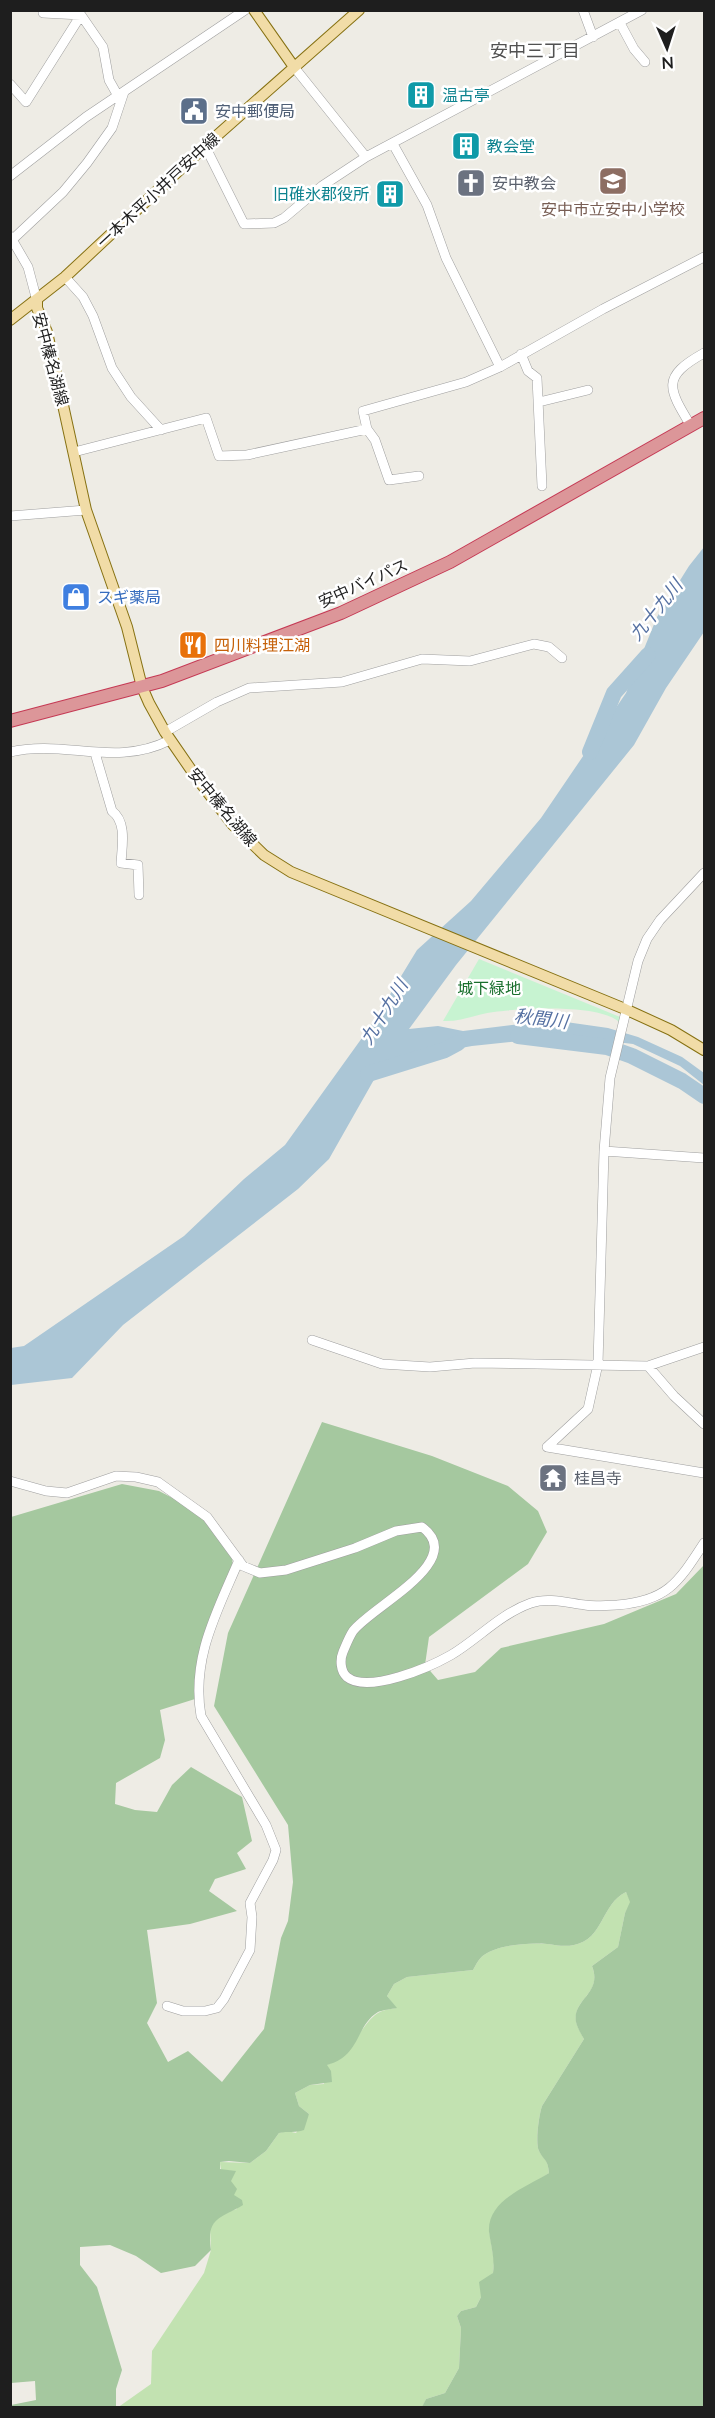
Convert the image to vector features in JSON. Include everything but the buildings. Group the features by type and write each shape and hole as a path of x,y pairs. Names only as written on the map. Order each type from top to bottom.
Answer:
{"highway":[{"name":"安中バイパス","path":"10,721 142,687 190,672 341,613 450,562 705,418"}],"main road":[{"path":"254,10 294,68"},
{"name":"一本木平小井戸安中線","path":"10,320 65,277 204,147 359,10"},
{"name":"安中榛名湖線","path":"37,301 47,332 86,510 127,627 142,687 168,736 233,825 264,855 291,872 625,1009 671,1030 705,1050"}],"street":[{"path":"10,176 86,117 245,10"},
{"path":"583,10 593,37"},
{"path":"204,147 244,224 274,223 284,218 322,186 366,157 642,10"},
{"path":"43,13 81,15"},
{"path":"81,15 103,47 109,80 121,94"},
{"path":"11,87 26,102 81,15"},
{"path":"620,23 634,49 645,62"},
{"path":"294,68 366,157"},
{"path":"37,301 28,267 11,237 63,192 87,163 112,128 121,94"},
{"path":"393,144 427,205 446,258 500,367"},
{"path":"419,476 389,480 375,440 367,429 363,411 466,382 500,367 705,257"},
{"path":"65,277 83,297 93,316 112,368 131,397 161,430"},
{"path":"691,426 679,405 672,386 674,377 680,369 705,353"},
{"path":"521,354 528,371 537,378 542,486"},
{"path":"539,402 588,390"},
{"path":"74,452 206,418 219,456 247,455 367,429"},
{"path":"10,516 86,510"},
{"path":"10,752 39,748 95,753 149,748 217,702 249,688 342,682 422,659 470,661 534,644 549,647 562,658"},
{"path":"95,753 112,811 116,814 123,835 121,863 138,865 139,895"},
{"path":"705,873 676,901 647,939 638,961 610,1078 604,1150 598,1364 588,1409 547,1447 705,1473"},
{"path":"604,1150 705,1158"},
{"path":"312,1340 382,1364 430,1367 475,1364 648,1366 705,1347"},
{"path":"648,1366 674,1396 705,1424"},
{"path":"10,1481 46,1491 68,1493 116,1476 136,1477 158,1482 207,1517 239,1560 250,1570 273,1573 355,1548 409,1528 422,1527 432,1534 436,1545 434,1556 428,1567 359,1625 346,1646 341,1663 346,1676 356,1681 371,1682 400,1676 450,1655 499,1620 531,1603 549,1600 593,1606 652,1600 683,1576 705,1543"},
{"path":"167,2006 183,2011 205,2011 217,2008 224,1999 250,1950 252,1917 250,1903 276,1850 266,1825 201,1716 198,1699 207,1634 239,1560"}],"green space":[{"name":"城下緑地","path":"479,959 620,1017 619,1022 595,1012 559,1009 506,1011 443,1021"},
{"path":"322,1422 432,1456 508,1486 538,1511 547,1532 528,1564 429,1637 425,1665 438,1680 475,1672 501,1648 604,1624 676,1594 704,1565 704,2407 422,2407 426,2399 445,2393 459,2368 461,2328 457,2316 461,2311 476,2307 481,2297 479,2282 493,2273 489,2232 494,2211 520,2189 549,2173 537,2142 542,2106 584,2039 577,2024 578,2007 594,1983 592,1966 618,1947 625,1913 630,1902 626,1892 612,1904 591,1936 574,1945 532,1943 514,1945 484,1955 473,1970 407,1977 394,1984 387,1996 397,2008 378,2012 365,2025 346,2055 327,2065 331,2071 332,2082 310,2085 295,2093 299,2106 309,2114 304,2130 279,2133 266,2151 250,2163 220,2162 220,2169 236,2171 231,2181 237,2189 234,2195 242,2200 243,2205 216,2220 211,2231 211,2250 195,2266 161,2273 136,2256 110,2245 80,2247 80,2265 97,2287 122,2370 116,2389 116,2407 11,2407 11,2405 36,2400 35,2381 11,2383 11,1517 122,1484 159,1491 190,1507 218,1531 232,1556 233,1571 209,1641 195,1699 160,1710 165,1740 160,1758 116,1783 115,1804 135,1810 157,1812 172,1785 191,1767 242,1797 252,1841 237,1853 246,1869 215,1879 209,1891 237,1911 190,1924 147,1930 157,2003 147,2023 168,2062 188,2051 222,2082 264,2029 281,1938 288,1921 293,1882 288,1825 214,1706 228,1633"},
{"path":"626,1892 631,1902 625,1913 618,1947 592,1966 594,1983 576,2013 576,2021 584,2039 542,2106 537,2142 549,2173 531,2185 489,2230 494,2261 493,2273 476,2307 461,2311 457,2316 461,2328 459,2368 445,2393 426,2399 422,2408 117,2408 151,2384 152,2351 204,2273 211,2250 210,2228 217,2218 237,2209 222,2173 220,2162 250,2163 266,2151 279,2133 287,2131 296,2133 309,2114 299,2106 295,2093 310,2085 324,2084 326,2065 343,2055 372,2018 380,2012 396,2008 387,1996 394,1984 407,1977 473,1970 484,1955 514,1945 540,1943 574,1945 591,1936 612,1904"}],"water":[{"path":"704,547 704,632 666,688 634,745 456,965 409,1029 438,1026 463,1031 552,1020 608,1028 638,1037 682,1057 704,1073 704,1085 680,1066 633,1044 566,1036 472,1046 384,1062 329,1159 298,1189 123,1325 72,1378 11,1385 11,1348 24,1346 184,1236 244,1179 285,1145 372,1024 417,950 471,901 541,818 626,693 657,617 689,566"}],"waterway":[{"name":"九十九川","path":"590,752 614,693 648,655"},
{"name":"秋間川","path":"518,1036 607,1047 632,1056 682,1081 704,1096"},
{"name":"秋間川","path":"368,1074 445,1050 458,1043"}],"place":[{"name":"温古亭","path":"421,95"},
{"name":"安中郵便局","path":"194,111"},
{"name":"教会堂","path":"466,146"},
{"name":"安中市立安中小学校","path":"613,181"},
{"name":"安中教会","path":"471,183"},
{"name":"旧碓氷郡役所","path":"390,194"},
{"name":"スギ薬局","path":"76,597"},
{"name":"四川料理江湖","path":"193,645"},
{"name":"桂昌寺","path":"553,1478"}],"district":[{"name":"安中三丁目","path":"535,51"}]}
